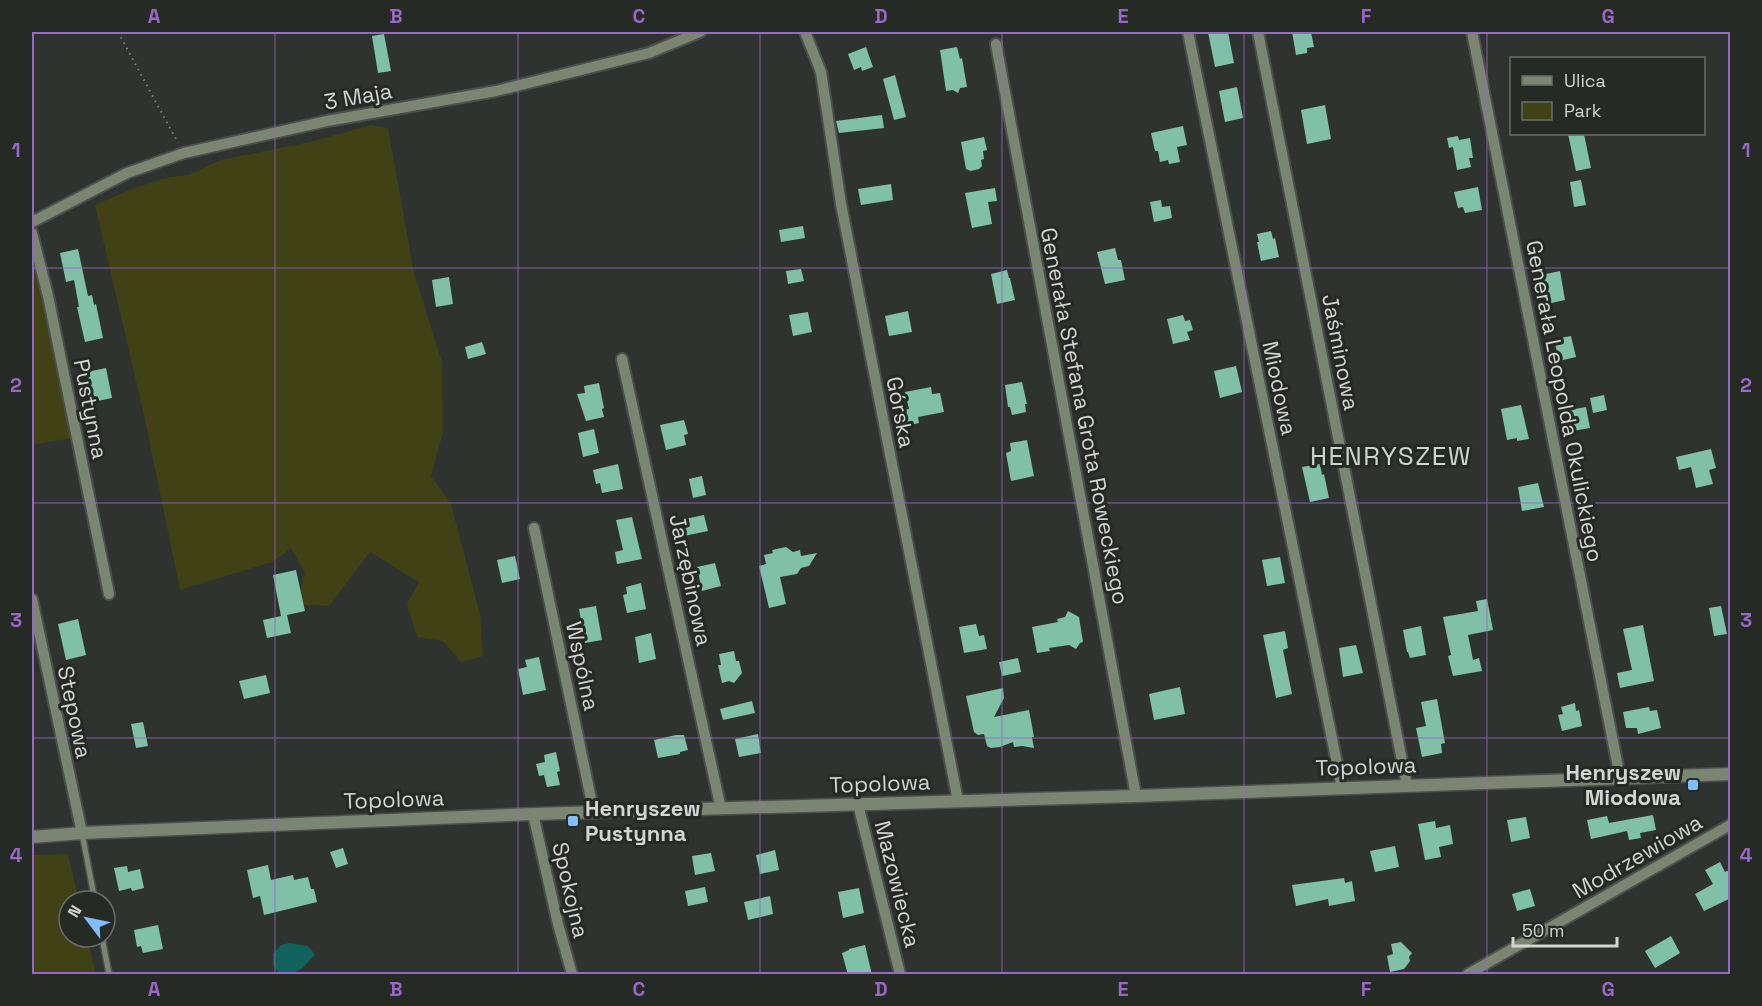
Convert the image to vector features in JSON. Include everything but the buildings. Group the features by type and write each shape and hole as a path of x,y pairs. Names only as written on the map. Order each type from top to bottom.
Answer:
{"street":[{"name":"3 Maja","path":"32,222 128,173 184,153 327,121 496,91 649,53 700,32"},
{"name":"Górska","path":"805,32 822,72 843,216 958,801"},
{"name":"Miodowa","path":"1188,32 1342,788"},
{"name":"Jaśminowa","path":"1258,32 1407,786"},
{"name":"Generała Leopolda Okulickiego","path":"1472,32 1620,777"},
{"name":"Generała Stefana Grota Roweckiego","path":"996,44 1136,796"},
{"name":"Pustynna","path":"32,232 48,296 109,594"},
{"name":"Jarzębinowa","path":"622,359 721,809"},
{"name":"Wspólna","path":"534,528 594,813"},
{"name":"Stepowa","path":"32,599 36,642 82,833"},
{"name":"Topolowa","path":"32,837 533,814 1136,796 1731,774"},
{"name":"Mazowiecka","path":"858,804 900,975"},
{"name":"Spokojna","path":"533,814 572,975"},
{"name":"Modrzewiowa","path":"1468,975 1731,825"}],"lane":[{"path":"82,833 93,889"},
{"path":"104,949 109,975"}],"path":[{"path":"118,32 184,153"}],"green space":[{"path":"371,125 388,128 414,273 442,362 443,432 431,476 451,504 480,614 483,656 461,662 443,641 417,637 407,604 419,582 370,552 329,606 297,604 305,573 291,548 272,562 180,590 144,415 95,205 134,188 170,177 188,175 221,160 310,142"},
{"path":"32,251 72,438 32,445"},
{"path":"68,854 76,889 57,889 57,949 90,949 96,974 32,974 32,855"}],"water":[{"path":"289,943 307,946 315,954 295,972 278,972 273,965 273,954 281,945"}],"place":[{"name":"Henryszew Miodowa","path":"1693,785"},
{"name":"Henryszew Pustynna","path":"573,821"}],"district":[{"name":"HENRYSZEW","path":"1391,456"}]}
